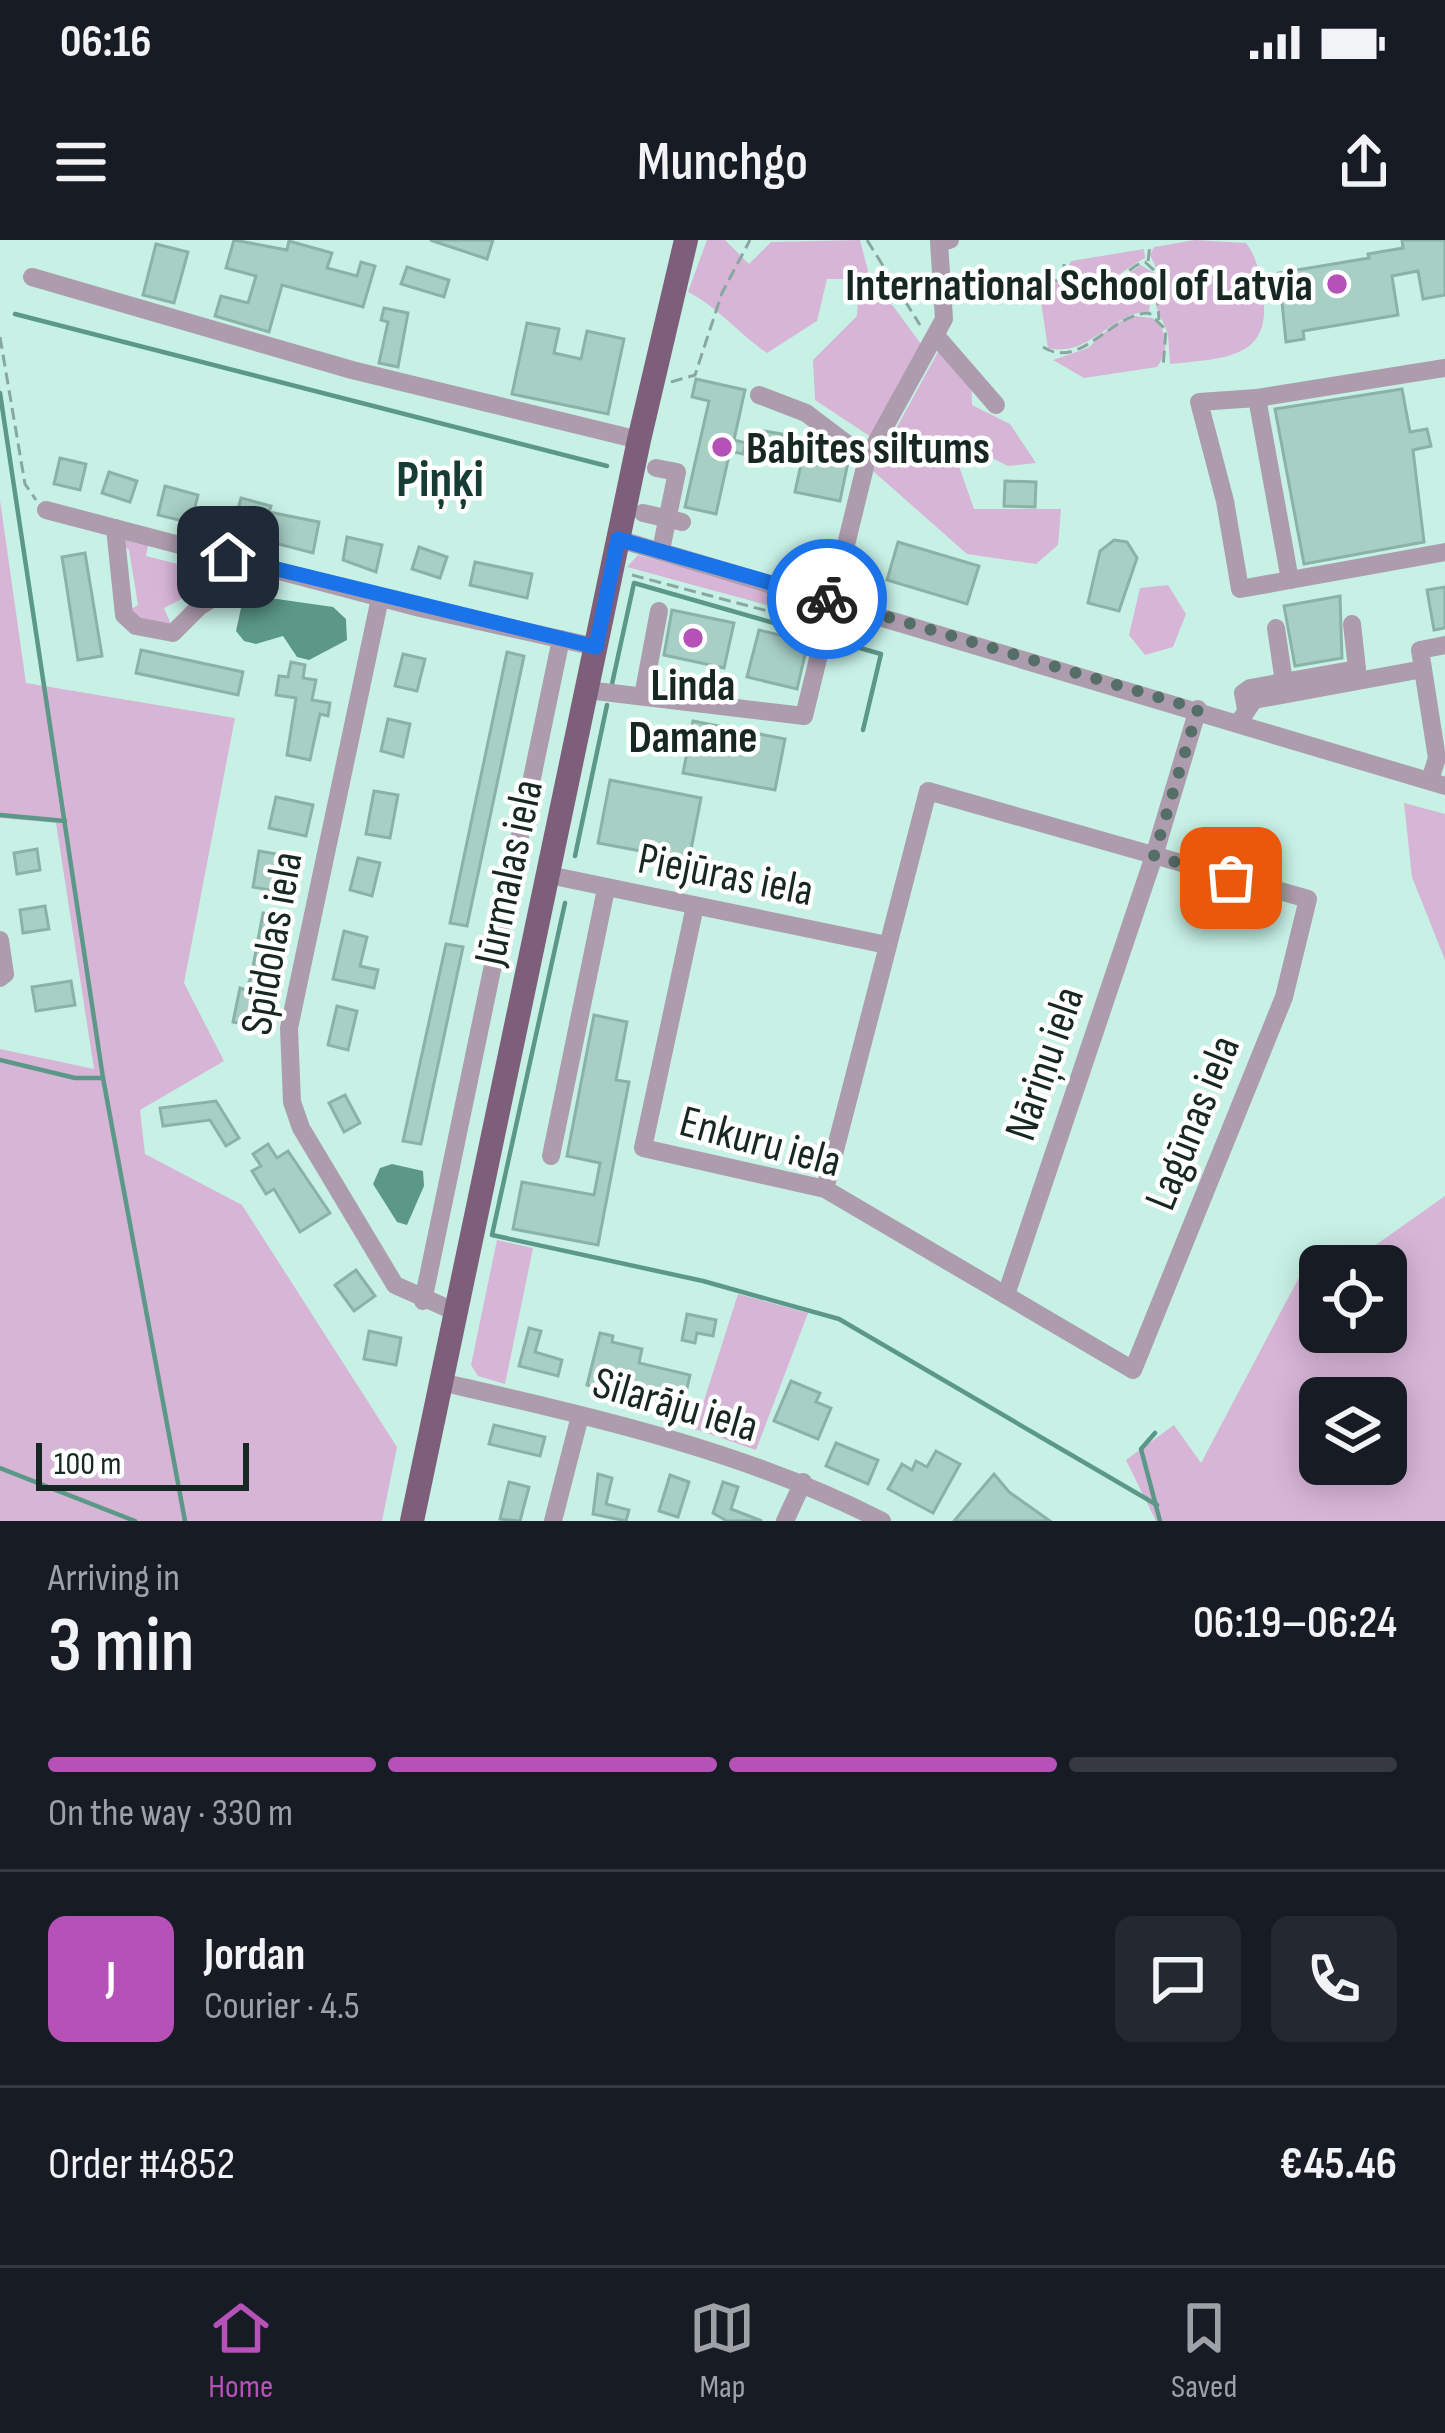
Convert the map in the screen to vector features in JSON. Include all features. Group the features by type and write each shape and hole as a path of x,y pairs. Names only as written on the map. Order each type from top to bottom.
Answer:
{"main road":[{"name":"Jūrmalas iela","path":"412,1521 639,440 686,240"}],"street":[{"path":"587,691 804,716 867,459 944,320 940,242 950,240"},
{"path":"32,277 352,370 639,440"},
{"path":"937,337 996,405"},
{"path":"1445,368 1257,398 1199,401 1225,501 1240,589 1445,552"},
{"path":"759,395 806,413 867,459"},
{"path":"1257,398 1290,580"},
{"path":"656,468 677,472 675,520 661,550"},
{"path":"46,510 380,598 596,647"},
{"path":"644,513 675,520"},
{"path":"116,528 124,615 136,626 173,633 200,606 266,567"},
{"path":"618,539 1198,709 1242,715 1438,783 1420,650 1445,645"},
{"name":"Spīdolas iela","path":"380,598 289,1028 289,1070 301,1128 395,1285 456,1312"},
{"path":"643,696 659,611"},
{"path":"1242,715 1243,694 1250,688 1357,669 1352,624"},
{"path":"1276,628 1284,682"},
{"path":"423,1301 561,640"},
{"path":"1242,715 1254,700 1423,670"},
{"name":"Nāriņu iela","path":"1006,1295 1154,856 1198,709"},
{"path":"825,1189 928,790 1154,856"},
{"name":"Lagūnas iela","path":"1133,1370 1284,997 1308,899 1154,856"},
{"name":"Piejūras iela","path":"549,875 887,945"},
{"path":"551,1156 606,889"},
{"name":"Enkuru iela","path":"695,907 643,1148 825,1189 1133,1370"},
{"path":"0,940 5,974 0,978"},
{"name":"Silarāju iela","path":"441,1382 580,1415 803,1482 882,1521"},
{"path":"554,1521 580,1415"},
{"path":"785,1521 803,1482"}],"path":[{"path":"661,380 688,381 694,375 722,293 750,240"},
{"path":"867,240 888,281 925,332 937,337"},
{"path":"1150,244 1148,263 1156,272 1154,301 1168,339 1163,368"},
{"path":"1064,260 1064,278"},
{"path":"1034,293 1039,284 1064,278 1099,290 1135,265 1148,263"},
{"path":"1043,347 1052,353 1081,349 1133,314 1159,320"},
{"path":"0,337 25,484 46,510"}],"shaded area":[{"path":"707,240 725,240 749,264 771,242 860,240 874,294 893,306 924,348 871,437 815,400 813,360 857,316 859,279 827,279 817,321 767,353 688,292"},
{"path":"1195,240 1246,243 1261,282 1261,329 1253,342 1227,356 1170,364 1168,334 1156,306 1158,272 1150,255 1154,247"},
{"path":"1144,249 1145,258 1098,285 1078,282 1066,273 1071,261"},
{"path":"1141,265 1154,273 1149,311 1122,319 1075,347 1048,348 1039,289 1063,281 1104,290"},
{"path":"1134,316 1152,318 1162,328 1165,348 1157,367 1084,378 1053,360 1088,348 1114,324"},
{"path":"939,350 971,374 972,405 1010,424 1036,463 1008,466 988,456 959,466 974,509 1061,509 1058,545 1036,564 967,554 873,471"},
{"path":"0,500 26,683 235,718 184,983 224,1061 140,1110 145,1154 242,1205 397,1447 382,1521 0,1521 0,1049 94,1069 56,823 0,818"},
{"path":"119,542 148,545 146,556 217,574 220,564 245,570 241,578 227,576 164,608 171,624 135,620 128,611 138,605 129,550"},
{"path":"638,555 813,603 822,620 627,567"},
{"path":"1168,585 1186,614 1173,647 1145,655 1129,635 1140,588"},
{"path":"270,598 333,607 346,619 347,640 309,660 297,657 283,636 256,644 244,641 236,631 241,608"},
{"path":"1404,803 1445,814 1445,960 1412,877"},
{"path":"392,1164 423,1171 424,1186 407,1225 397,1222 373,1184 380,1168"},
{"path":"1445,1196 1445,1521 1156,1521 1126,1460 1174,1425 1201,1463 1299,1277 1299,1353 1407,1353 1407,1245 1376,1245"},
{"path":"497,1240 533,1248 505,1384 478,1376 471,1365"},
{"path":"738,1294 808,1313 756,1450 695,1429"}],"building":[{"path":"234,240 287,250 289,241 332,253 327,268 357,276 361,262 375,266 363,307 282,285 269,332 215,316 221,296 248,303 256,276 226,268"},
{"path":"430,240 493,240 487,259"},
{"name":"International School of Latvia","path":"1402,240 1445,240 1445,295 1423,299 1418,271 1392,276 1398,315 1303,331 1304,339 1286,342 1279,273 1369,258 1368,254 1403,248"},
{"path":"156,244 188,252 174,303 143,295"},
{"path":"407,267 449,280 444,297 401,284"},
{"path":"384,308 408,313 398,367 379,363 388,322 381,320"},
{"path":"527,323 559,329 554,353 581,359 587,331 624,339 608,414 512,394"},
{"name":"Babites siltums","path":"696,379 745,390 734,440 746,443 743,454 730,451 716,514 685,507 709,401 692,397"},
{"path":"1402,389 1410,432 1427,429 1431,446 1413,450 1424,542 1304,564 1275,409"},
{"path":"764,431 782,434 780,452 762,449"},
{"path":"804,450 848,462 840,501 795,492"},
{"path":"60,458 86,464 80,490 54,484"},
{"path":"109,472 137,481 130,502 102,493"},
{"path":"1005,481 1036,482 1035,507 1004,506"},
{"path":"165,486 198,495 191,523 158,515"},
{"path":"241,498 271,506 269,512 319,522 313,553 232,532"},
{"path":"347,537 382,545 376,572 343,560"},
{"path":"1114,540 1127,542 1137,558 1119,611 1088,603 1100,551"},
{"path":"898,542 979,566 967,604 887,580"},
{"path":"419,547 447,557 440,578 412,569"},
{"path":"85,553 102,656 78,660 62,557"},
{"path":"475,562 532,574 527,598 470,585"},
{"path":"1445,587 1445,628 1434,630 1427,590"},
{"path":"1340,596 1342,658 1295,666 1284,606"},
{"path":"672,610 734,623 724,668 664,655"},
{"path":"759,630 808,642 797,689 747,677"},
{"path":"141,650 243,672 238,695 136,673"},
{"path":"507,652 524,656 467,926 450,923"},
{"path":"403,654 425,659 417,691 395,686"},
{"path":"291,662 305,665 303,678 316,680 312,700 330,703 328,716 320,714 310,760 287,755 296,698 276,695 279,676 288,677"},
{"path":"388,719 410,724 403,757 381,751"},
{"path":"693,721 785,739 775,790 683,773"},
{"path":"610,780 701,798 689,860 598,843"},
{"path":"374,791 398,795 390,838 366,834"},
{"path":"276,797 313,805 306,836 269,828"},
{"path":"37,849 40,870 17,874 14,853"},
{"path":"259,851 299,858 293,894 253,887"},
{"path":"358,858 380,863 372,896 350,890"},
{"path":"45,906 49,929 23,933 20,910"},
{"path":"263,913 290,918 286,941 277,939 266,1028 233,1022 240,988 246,990 251,977"},
{"path":"344,931 367,937 360,966 378,970 374,988 333,979"},
{"path":"446,944 463,947 421,1144 403,1141"},
{"path":"71,981 75,1005 36,1011 32,987"},
{"path":"337,1006 357,1011 348,1050 328,1045"},
{"path":"594,1015 627,1022 616,1080 629,1082 598,1245 513,1229 522,1182 594,1195 600,1163 567,1156"},
{"path":"345,1095 360,1123 344,1132 329,1103"},
{"path":"216,1101 239,1138 226,1146 210,1120 163,1126 160,1108"},
{"path":"268,1144 277,1158 288,1151 330,1213 300,1232 274,1189 266,1194 252,1171 261,1166 253,1154"},
{"path":"356,1270 375,1296 354,1311 335,1285"},
{"path":"687,1314 716,1320 713,1336 697,1333 695,1343 682,1340"},
{"path":"529,1328 541,1331 535,1352 562,1360 558,1376 519,1366"},
{"path":"369,1331 401,1338 396,1365 364,1359"},
{"path":"600,1333 613,1336 612,1342 642,1349 639,1363 690,1375 683,1405 631,1393 630,1398 587,1385"},
{"path":"791,1381 820,1393 816,1402 831,1408 818,1439 774,1421"},
{"path":"494,1425 545,1437 540,1456 489,1444"},
{"path":"836,1443 878,1460 868,1484 826,1466"},
{"path":"936,1451 960,1464 933,1513 888,1489 902,1464 912,1470 916,1461 927,1467"},
{"path":"598,1474 612,1478 606,1504 629,1510 626,1521 593,1514"},
{"path":"994,1474 1009,1492 1050,1521 954,1521"},
{"path":"670,1475 689,1482 678,1517 659,1511"},
{"path":"509,1482 529,1487 520,1521 500,1519"},
{"path":"723,1482 738,1487 731,1509 762,1521 727,1521 713,1513"}],"waterway":[{"path":"15,314 607,466"},
{"path":"0,393 103,1078 185,1521"},
{"path":"612,684 634,583 816,635"},
{"path":"832,640 881,654 863,730"},
{"path":"575,856 607,705"},
{"path":"0,815 65,821"},
{"path":"565,903 492,1235 703,1281 839,1319 1157,1505"},
{"path":"0,1060 75,1078 103,1078"},
{"path":"1155,1433 1141,1449 1160,1521"},
{"path":"0,1468 135,1521"}],"way so far":[{"path":"827,599 1198,709 1154,856 1231,878"}],"place":[{"name":"International School of Latvia","path":"1337,284"},
{"name":"Babites siltums","path":"722,447"},
{"name":"Linda Damane","path":"693,638"}],"district":[{"name":"Piņķi","path":"440,478"}],"route":[{"path":"228,557 420,608 596,647 618,539 827,599"}]}
